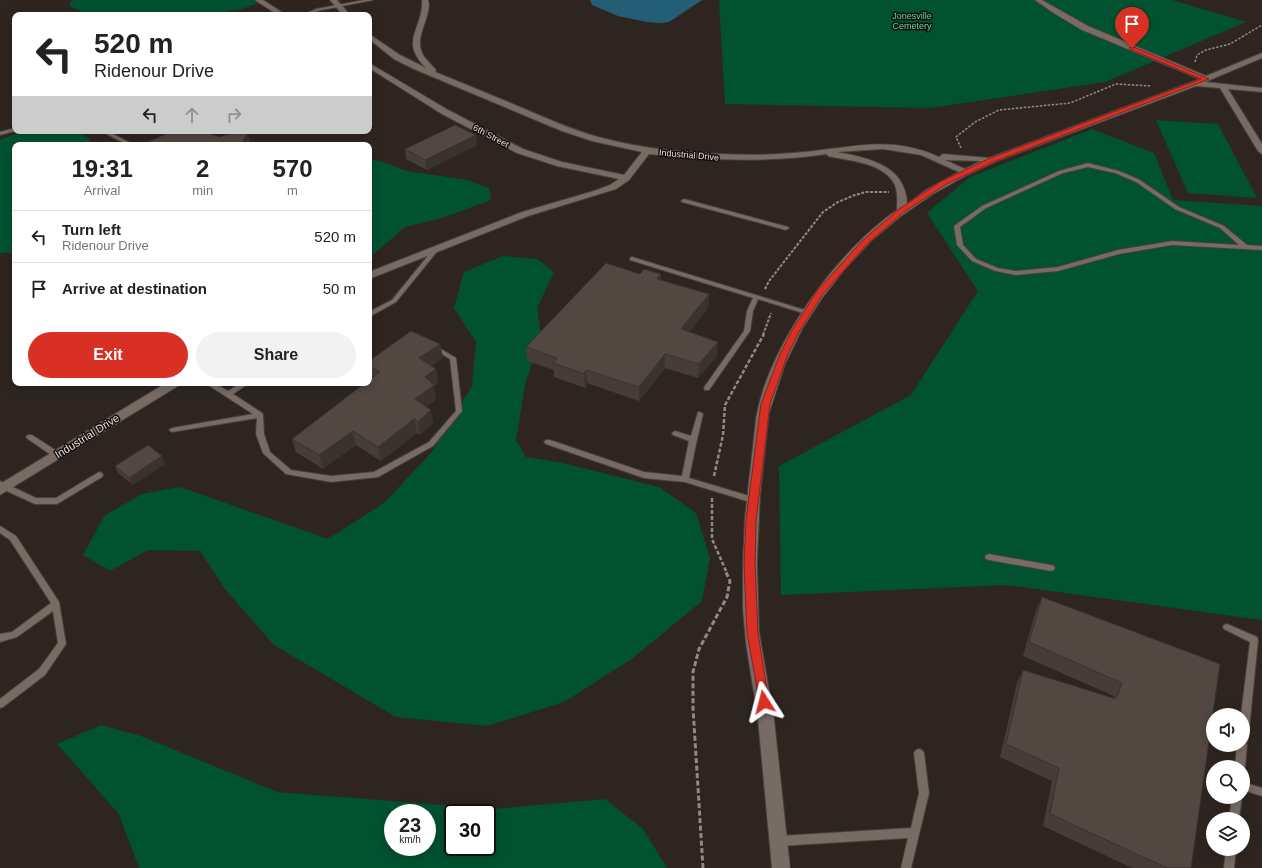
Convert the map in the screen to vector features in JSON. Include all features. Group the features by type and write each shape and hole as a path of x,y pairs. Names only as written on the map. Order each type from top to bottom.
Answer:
{"street":[{"path":"258,0 278,12"},
{"path":"333,0 344,12"},
{"path":"425,0 425,11 416,40 416,48 423,61 439,76"},
{"path":"1038,0 1054,11 1085,28 1206,79"},
{"path":"372,38 397,57 570,130 595,139 647,151"},
{"path":"781,868 766,716 752,633 749,564 753,500 765,404 784,354 806,312 834,275 865,242 902,211 943,184 995,158 1194,84 1262,55"},
{"name":"6th Street","path":"372,67 445,112 515,149 560,164 626,178"},
{"path":"1194,84 1262,90"},
{"path":"1223,87 1262,151"},
{"name":"Industrial Drive","path":"372,275 525,214 598,193 613,187 626,178 647,151 734,158 818,153 870,146 899,148 927,155 965,172"},
{"path":"818,153 858,159 878,167 894,177 901,190 902,211"},
{"path":"927,155 960,159 995,158"},
{"name":"Industrial Drive","path":"1,487 57,455 169,386"}],"lane":[{"path":"312,12 371,0"},
{"path":"0,134 12,130"},
{"path":"108,134 126,142"},
{"path":"1245,247 1222,227 1177,208 1138,181 1117,172 1088,165 1061,172 984,207 958,226 960,245 974,260 997,270 1016,273 1058,269 1118,252 1172,243 1262,248"},
{"path":"684,201 786,228"},
{"path":"372,313 394,301 437,248"},
{"path":"632,259 806,312"},
{"path":"707,388 747,331 750,311 756,297"},
{"path":"260,415 260,434 266,453 289,472 330,479 375,475 431,444 459,410 453,358 428,344"},
{"path":"213,386 260,415"},
{"path":"228,394 241,386"},
{"path":"685,479 700,414"},
{"path":"172,430 260,415"},
{"path":"675,433 693,440"},
{"path":"30,438 57,455"},
{"path":"548,442 644,475 685,479 753,500"},
{"path":"1,487 35,501 57,501 99,475"},
{"path":"0,529 13,538 56,604 62,644 42,672 0,704"},
{"path":"989,557 1050,568"},
{"path":"0,638 14,635 56,604"},
{"path":"1227,627 1254,640 1247,708"},
{"path":"906,868 924,793 919,754"},
{"path":"1250,788 1262,792"},
{"path":"778,841 914,833"},
{"path":"1229,868 1230,856"}],"path":[{"path":"1185,70 1195,66 1197,55 1206,50 1230,44 1262,25"},
{"path":"960,159 961,146 956,136 975,122 999,110 1020,109 1078,101 1118,84 1153,86"},
{"path":"703,868 693,708 694,672 699,649 727,596 730,581 712,539 711,502 714,474 723,435 725,405 765,332 771,313 764,292 769,281 823,212 853,196 865,192 901,190"}],"green space":[{"path":"72,0 267,0 242,9 225,12 81,12 69,6"},
{"name":"Jonesville Cemetery","path":"719,0 1172,0 1246,22 1105,82 930,108 725,104"},
{"path":"1156,120 1218,124 1257,198 1188,193"},
{"path":"1092,129 1154,153 1173,200 1262,206 1262,620 1006,585 781,595 779,466 911,395 978,291 927,213 970,177"},
{"path":"15,134 81,134 89,138 90,142 12,142 12,253 0,253 0,140"},
{"path":"372,160 380,161 407,171 467,180 489,188 491,200 442,218 405,227 372,255"},
{"path":"503,256 537,259 554,272 537,308 541,335 525,385 516,440 526,457 563,463 659,487 696,513 710,558 702,601 633,658 564,702 487,726 396,717 274,645 225,589 200,551 148,550 110,571 83,555 104,516 142,494 180,487 328,539 384,503 431,453 472,386 476,342 454,308 464,272"},
{"path":"101,725 141,736 277,792 429,804 384,804 384,856 436,856 436,805 444,805 444,856 496,856 496,809 605,799 643,829 667,868 139,868 119,814 57,744"}],"water":[{"path":"590,0 702,0 669,22 661,23 647,22 618,16 592,5"}],"building":[{"path":"455,125 476,135 425,160 405,149"},
{"path":"166,134 211,134 219,137 229,134 247,134 243,142 148,142"},
{"path":"606,263 640,274 644,269 661,274 657,279 709,294 681,329 718,342 699,364 665,354 639,387 586,370 584,374 553,363 557,358 526,347"},
{"path":"411,331 440,344 419,358 436,369 425,377 434,385 415,399 431,410 418,422 414,419 378,447 353,431 319,455 292,439 361,386 372,386 372,378 380,372 372,368 372,359"},
{"path":"148,445 162,456 129,478 115,466"},
{"path":"1042,597 1220,664 1214,708 1206,708 1206,752 1207,752 1191,868 1167,868 1050,814 1059,768 1006,744 1023,670 1116,699 1122,683 1029,642"}],"route":[{"path":"764,702 752,633 749,564 754,484 765,404 784,354 806,312 834,275 865,242 902,211 921,197 943,184 990,160 1206,79 1132,48"}]}
